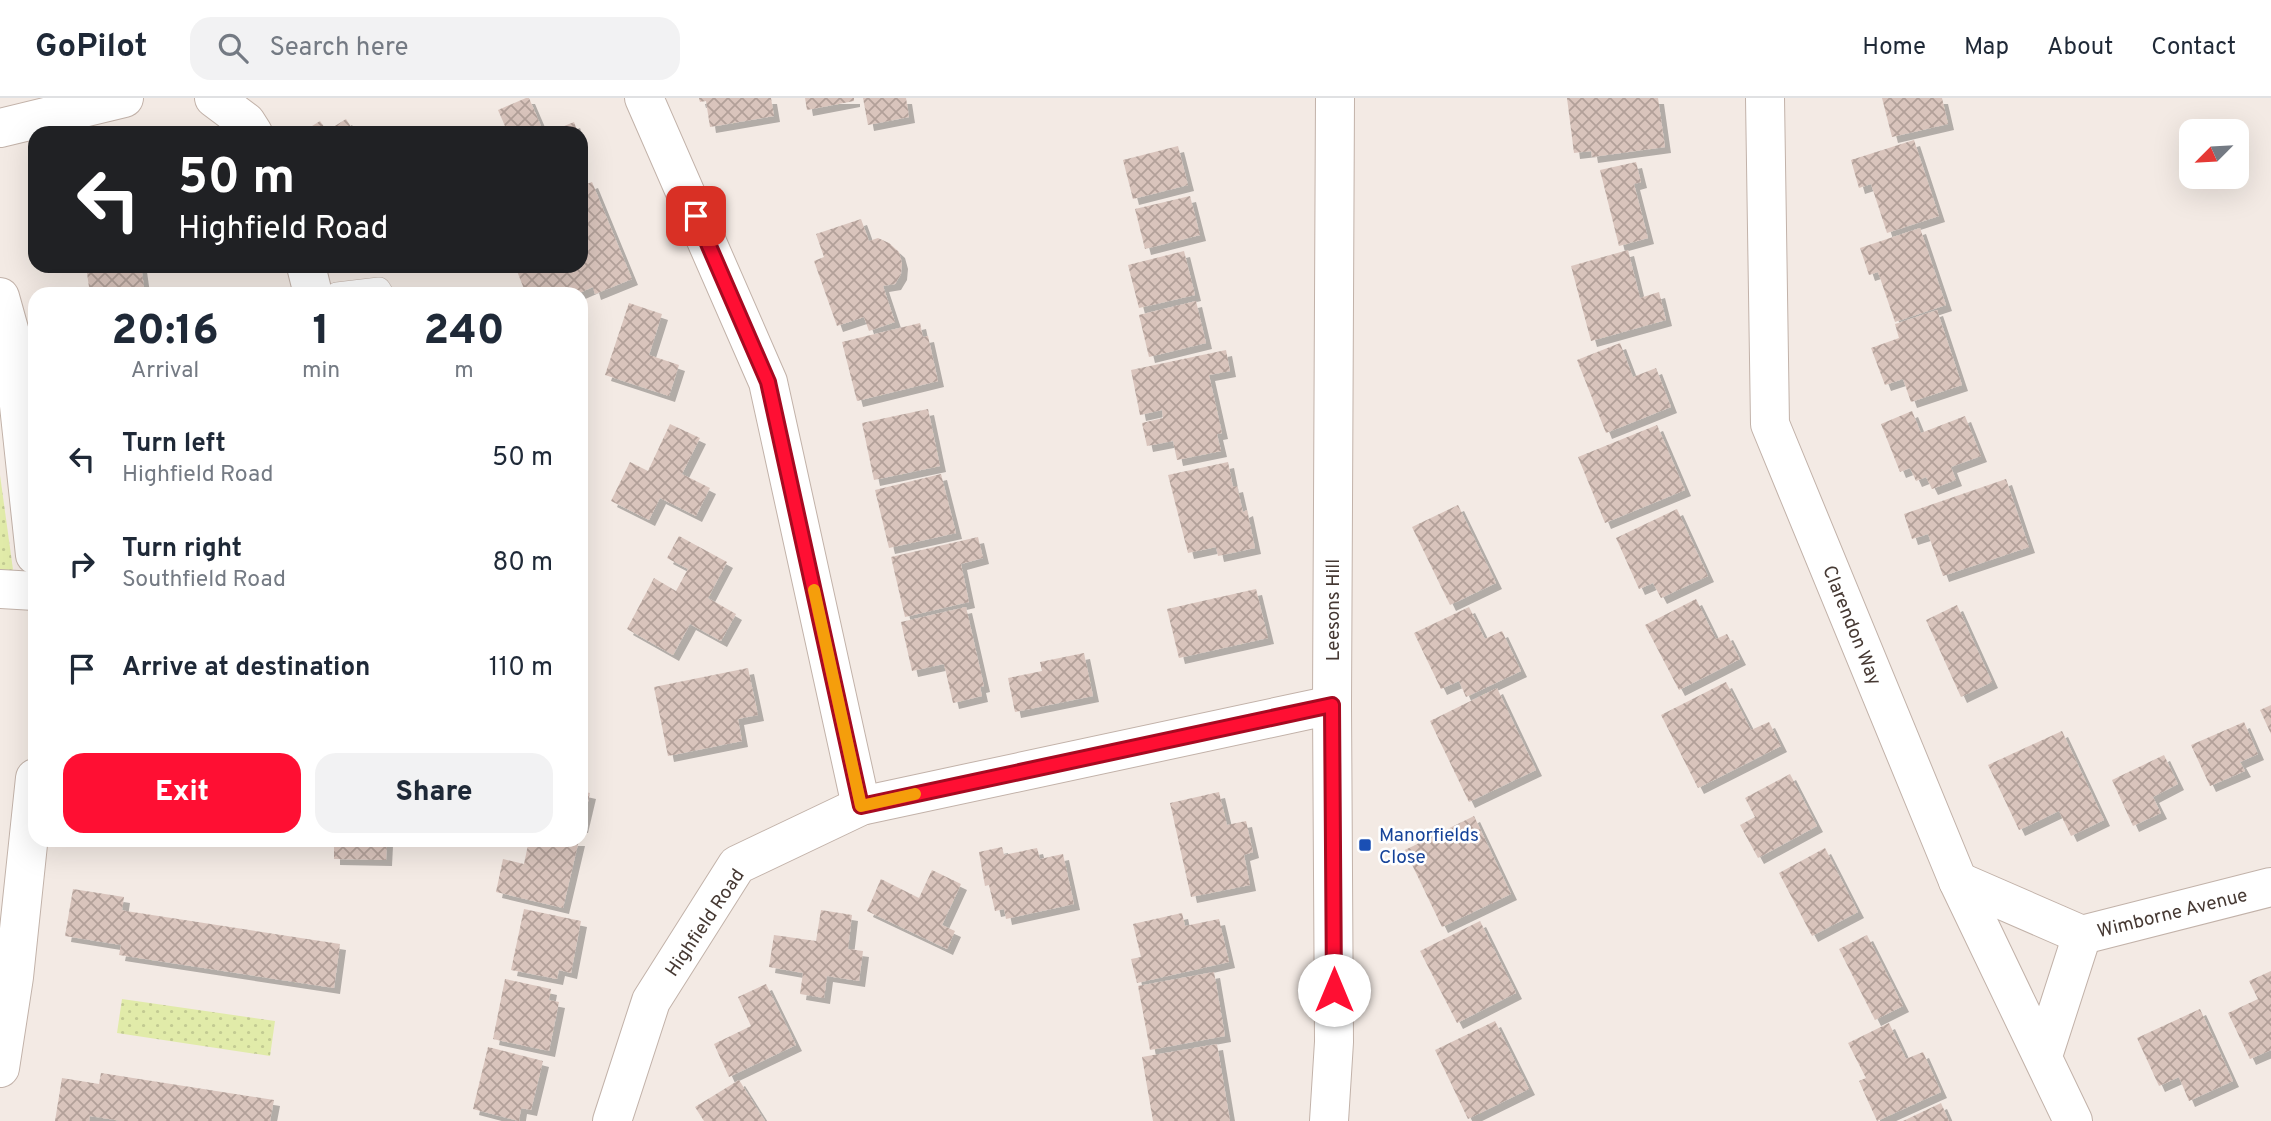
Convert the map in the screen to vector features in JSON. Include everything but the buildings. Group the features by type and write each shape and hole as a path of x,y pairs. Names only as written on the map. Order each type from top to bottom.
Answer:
{"street":[{"path":"0,128 124,98"},
{"path":"214,98 249,126"},
{"path":"644,98 768,382 861,806"},
{"name":"Leesons Hill","path":"1329,1121 1334,1042 1332,705 1335,98"},
{"name":"Clarendon Way","path":"1765,98 1770,424 1958,881 2073,1121"},
{"path":"0,297 12,340 28,490"},
{"path":"0,589 28,591"},
{"name":"Highfield Road","path":"612,1121 651,1001 737,865 861,806 1332,705"},
{"path":"0,1068 11,999 28,842"},
{"name":"Wimborne Avenue","path":"1958,881 2082,935 2271,887"},
{"path":"2043,1056 2082,935"}],"green space":[{"path":"0,475 14,577 0,577"},
{"path":"122,999 275,1021 270,1056 117,1033"}],"slow traffic":[{"path":"814,590 861,806 915,794"}],"place":[{"name":"Manorfields Close","path":"1365,845"}],"route":[{"path":"696,216 768,382 861,806 1332,705 1334,990"}]}
